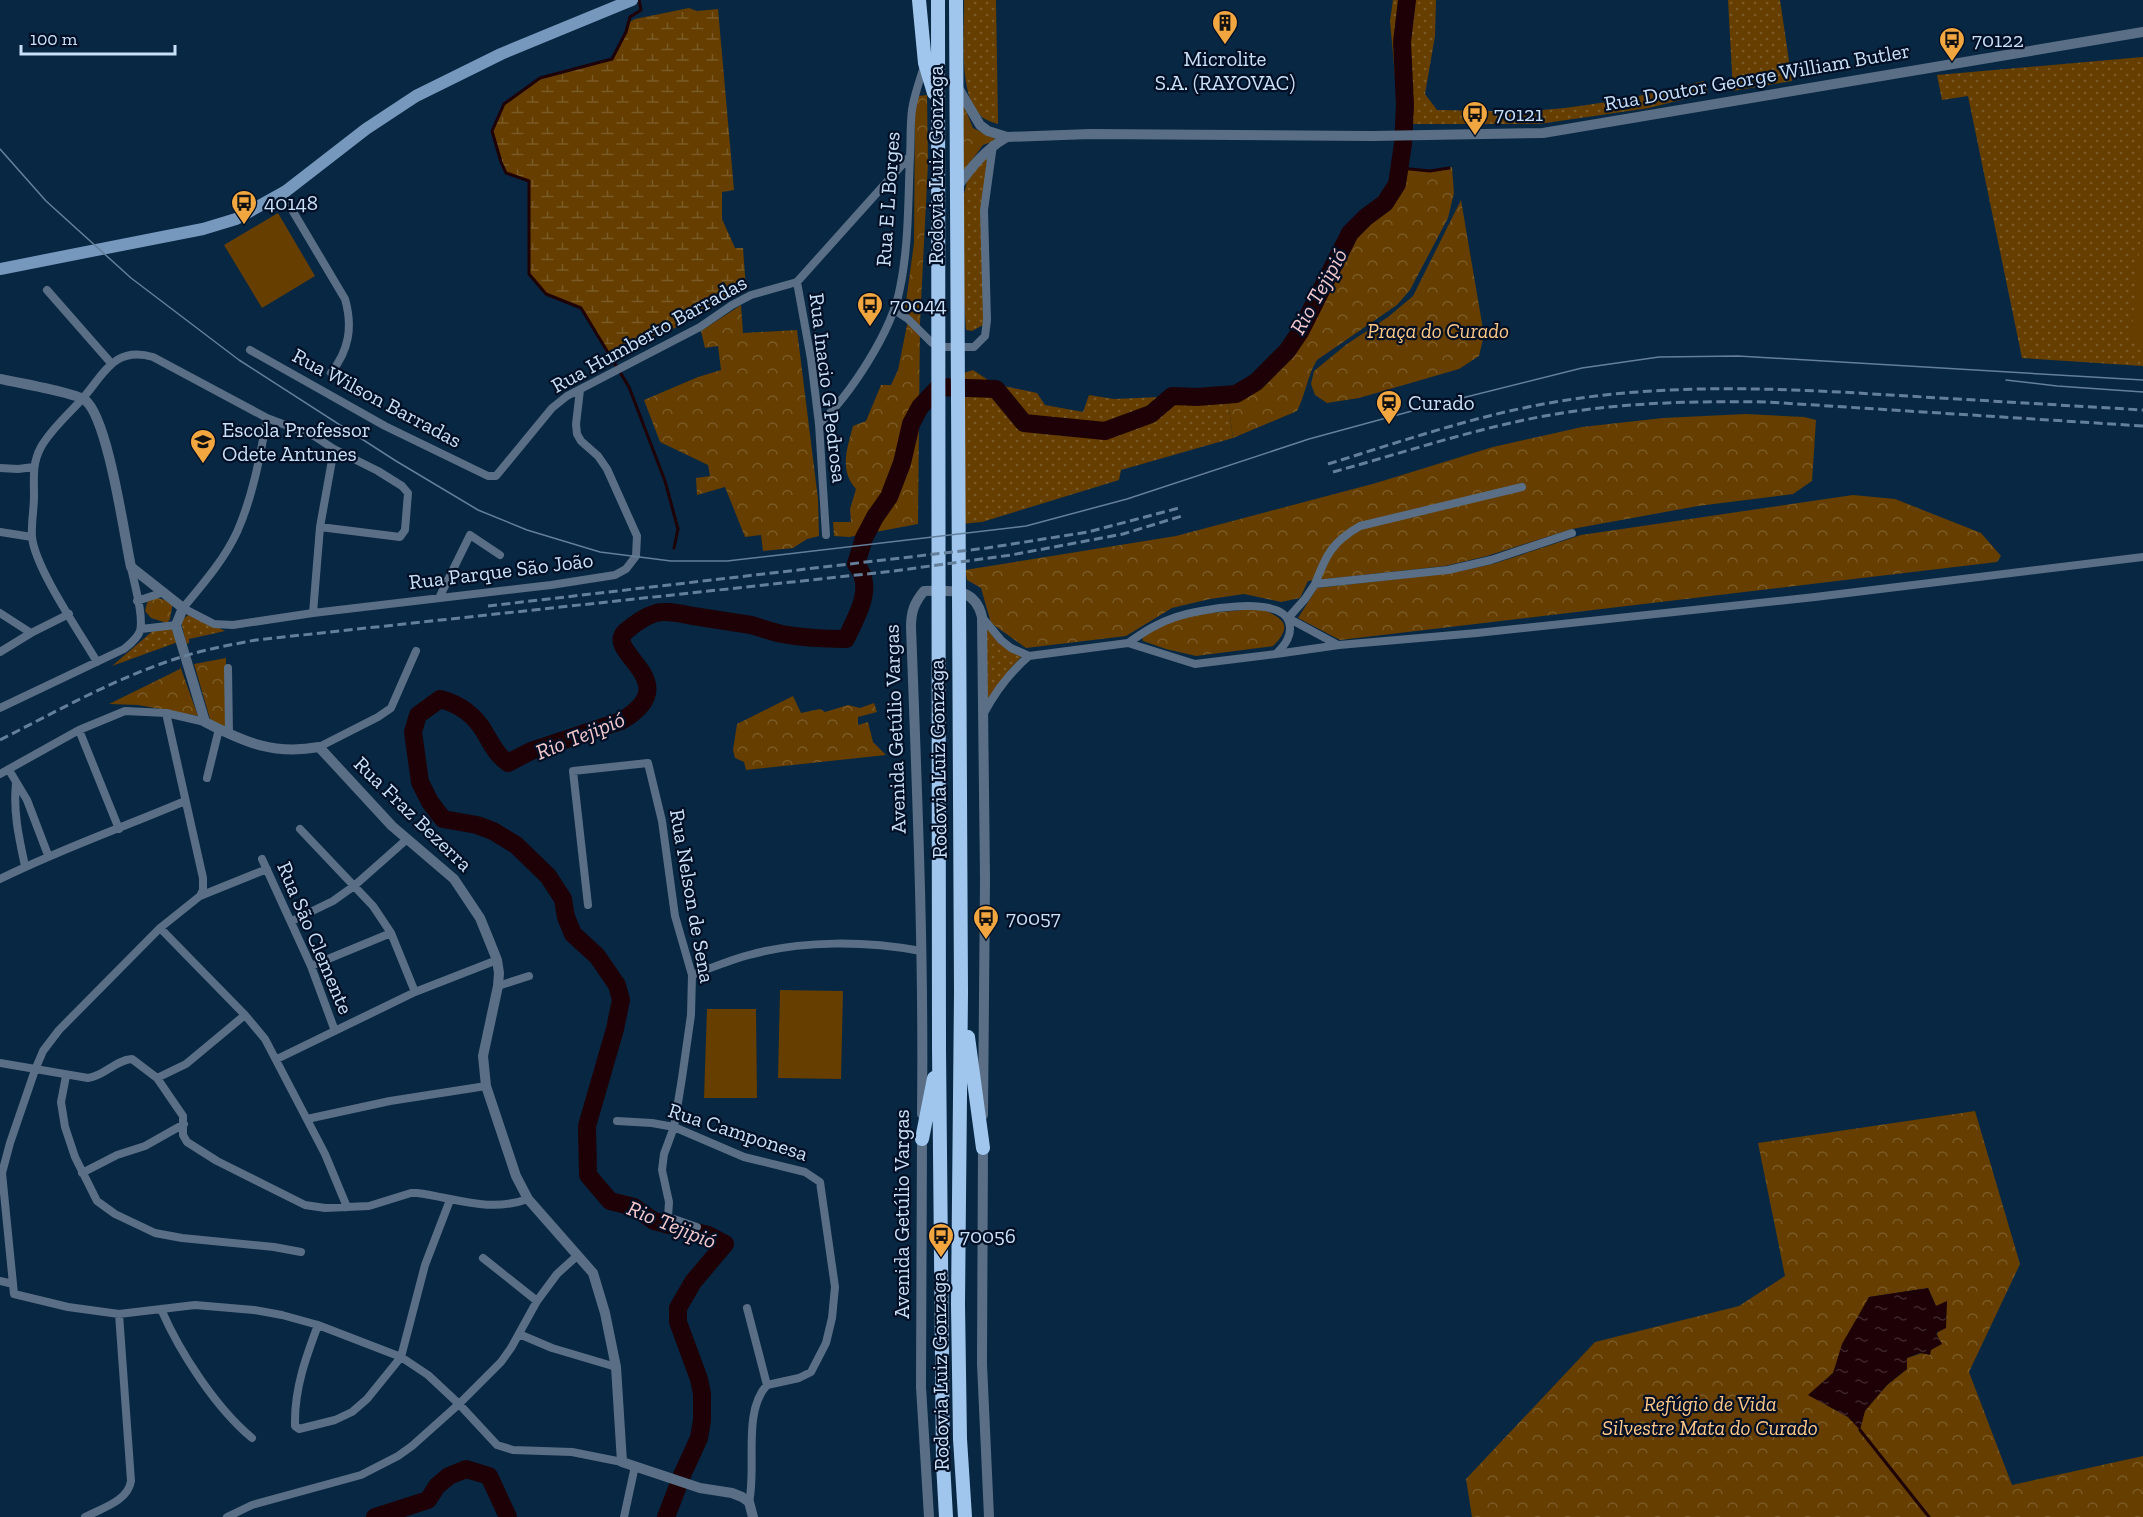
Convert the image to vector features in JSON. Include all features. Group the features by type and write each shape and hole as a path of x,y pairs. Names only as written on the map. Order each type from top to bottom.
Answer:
{"highway":[{"path":"919,0 925,63 938,106"},
{"name":"Rodovia Luiz Gonzaga","path":"938,0 939,1049 943,1463 946,1517"},
{"name":"Rodovia Luiz Gonzaga","path":"956,0 961,992 958,1304 960,1439 965,1517"},
{"path":"961,992 983,1148"},
{"path":"922,1138 939,1049"}],"main road":[{"path":"0,269 203,230 244,216 282,193 366,129 416,96 501,54 632,0"}],"street":[{"name":"Rua Doutor George William Butler","path":"1007,137 1090,134 1372,136 1543,133 2143,32"},
{"name":"Rua E L Borges","path":"819,424 837,405 864,366 894,310 903,267 912,109 925,63"},
{"path":"957,86 980,125 1007,137"},
{"path":"958,186 978,159 993,145 1007,137"},
{"path":"894,310 908,319 939,347 974,347 985,336 987,320 984,210 993,145"},
{"path":"797,282 910,156"},
{"path":"282,193 345,299 350,315 349,335 345,349 331,373"},
{"name":"Rua Humberto Barradas","path":"488,476 496,476 500,473 552,408 567,396 700,327 751,295 797,282"},
{"name":"Rua Inacio G Pedrosa","path":"797,282 811,359 819,424 826,535"},
{"path":"47,290 111,363"},
{"name":"Rua Wilson Barradas","path":"250,350 385,426 488,476"},
{"path":"97,662 38,558 32,537 34,467 40,449 54,428 83,398 111,363 129,354 153,357 267,418 302,430 378,471 405,489 409,497 403,535 394,537 320,527"},
{"path":"0,378 83,398 93,409 107,447 141,629 124,650 0,708"},
{"name":"Rua Parque São João","path":"183,608 214,624 223,625 615,575 626,569 636,556 637,536 614,484 598,456 581,441 578,434 576,424 580,390"},
{"path":"206,723 176,625 183,608 222,559 237,533 253,486 267,418"},
{"path":"313,612 320,527 334,449"},
{"path":"0,468 34,467"},
{"path":"1288,618 1315,584 1330,549 1343,536 1360,526 1522,487"},
{"path":"0,532 32,537"},
{"path":"1315,584 1448,570 1491,560 1572,533"},
{"path":"439,598 470,535 500,555"},
{"path":"982,617 1001,640 1011,648 1029,656 1128,643 1195,664 1339,645 1478,633 1815,597 2143,557"},
{"path":"131,567 183,608"},
{"name":"Avenida Getúlio Vargas","path":"930,1517 921,1387 923,1045 912,612 916,601 924,591 954,592 970,596 977,602 982,617"},
{"path":"137,601 164,592"},
{"path":"1128,643 1154,625 1179,616 1258,605 1281,612 1339,645"},
{"path":"0,613 31,633"},
{"path":"0,652 69,614"},
{"path":"982,617 985,879 982,1375 990,1517"},
{"path":"1276,654 1289,635 1288,618"},
{"path":"141,629 176,625"},
{"path":"0,774 79,730 108,716 125,711 166,713 206,723 264,747 281,750 319,747 391,708 416,651"},
{"path":"982,716 1000,685 1029,656"},
{"path":"207,778 224,732 228,668"},
{"path":"166,713 202,878 203,890 200,896"},
{"path":"79,730 119,829"},
{"name":"Rua Fraz Bezerra","path":"319,747 406,840 454,879 480,918 497,960 498,986 483,1056 486,1086 510,1161 528,1199 592,1273 605,1313 616,1367 622,1462"},
{"name":"Rua Nelson de Sena","path":"588,905 573,771 648,763 662,821 675,916 692,975 691,1015 674,1127 664,1154 662,1170 669,1202 668,1217 697,1227"},
{"path":"9,770 27,800 48,855"},
{"path":"16,783 14,802 16,822 25,866"},
{"path":"0,879 48,855 119,829 185,801"},
{"path":"300,829 373,906 390,933 415,992"},
{"path":"292,921 333,901 354,886 406,840"},
{"name":"Rua São Clemente","path":"262,859 292,921 335,1030"},
{"path":"267,869 200,896 160,928 59,1030 43,1051 1,1173 14,1294 68,1307 119,1314 211,1305 282,1315 318,1325 400,1357 428,1375 459,1404 491,1441 503,1448 572,1452 622,1462 700,1488 732,1493 749,1502"},
{"path":"160,928 266,1039 325,1154 347,1208"},
{"path":"311,966 390,933"},
{"path":"692,975 751,954 784,948 847,944 921,951"},
{"path":"277,1059 415,992 497,960"},
{"path":"498,986 529,976"},
{"path":"157,1078 186,1064 245,1015"},
{"path":"0,1063 66,1076 95,1077 128,1059 135,1061 157,1078 183,1116 183,1135 187,1142 238,1172 305,1205 325,1208 376,1205 411,1193 486,1206 513,1204 528,1199"},
{"path":"66,1076 61,1102 64,1119 75,1157 97,1201 115,1214 155,1233 302,1252"},
{"path":"307,1119 400,1099 486,1086"},
{"name":"Rua Camponesa","path":"617,1121 674,1127 744,1157 805,1172 820,1182 835,1287 832,1318 823,1350 811,1372 799,1378 767,1385"},
{"path":"82,1173 117,1155 145,1146 184,1124"},
{"path":"318,1325 302,1370 296,1428 303,1429 335,1420 352,1412 367,1399 400,1357 425,1265 450,1200"},
{"path":"228,1517 252,1505 362,1474 412,1446 501,1362 537,1301 557,1274 578,1255"},
{"path":"483,1258 537,1301"},
{"path":"0,1281 13,1284"},
{"path":"747,1308 767,1385 759,1396 751,1443 753,1480 749,1502 753,1517"},
{"path":"160,1309 207,1388 237,1425 252,1438"},
{"path":"86,1517 119,1500 130,1488 119,1314"},
{"path":"519,1334 552,1348 616,1367"},
{"path":"624,1517 636,1466"}],"green space":[{"path":"964,0 996,0 998,124 981,116 973,106 968,93 964,61"},
{"path":"1393,0 1436,0 1435,36 1425,94 1437,110 1516,111 1583,106 1704,81 1708,93 1649,108 1539,124 1412,124 1412,130 1400,131 1390,21"},
{"path":"1728,0 1780,0 1792,81 1733,91"},
{"path":"689,8 697,11 718,9 734,190 722,192 722,219 735,248 743,248 746,289 675,328 607,352 581,308 546,294 529,274 529,181 506,173 492,131 504,104 540,78 612,59 626,32 628,23 635,19"},
{"path":"2143,57 2143,366 2022,358 1968,96 1942,100 1937,75"},
{"path":"927,95 928,163 920,323 918,524 849,537 834,536 833,522 851,522 850,509 856,489 848,474 846,459 853,426 866,421 881,385 891,385 898,370 909,315 905,309 914,243 915,113 918,96"},
{"path":"963,103 973,128 998,140 983,145 963,172"},
{"path":"989,153 982,210 985,324 972,331 966,330 963,286 964,193 968,178"},
{"path":"1452,167 1454,193 1448,218 1410,290 1397,305 1317,360 1297,411 1233,438 1227,394 1250,386 1282,354 1304,321 1349,235 1363,218 1385,201 1396,183 1400,168 1430,171"},
{"name":"Praça do Curado","path":"1461,200 1484,335 1479,356 1459,369 1359,398 1327,403 1315,395 1311,384 1314,371 1413,296"},
{"path":"278,213 315,276 262,308 224,245"},
{"path":"2141,233 2143,234 2143,341 2131,340"},
{"path":"741,305 743,333 797,330 818,499 819,536 807,539 793,548 763,551 761,535 745,537 725,487 697,495 696,478 710,476 708,465 660,442 644,400 698,377 721,370 718,346 705,348 701,331"},
{"path":"973,370 994,384 1037,393 1045,405 1083,412 1089,395 1114,399 1227,394 1233,438 1121,470 1119,480 982,522 961,524 961,374"},
{"path":"1746,414 1804,417 1816,420 1812,481 1793,494 1698,506 1572,529 1487,556 1445,566 1308,581 1300,598 1281,602 1244,594 1210,599 1172,608 1126,636 1026,648 991,623 981,588 967,580 965,570 1176,536 1376,483 1493,447 1582,427 1663,418"},
{"path":"1853,495 1895,499 1981,533 2001,556 1997,562 1340,640 1298,618 1317,588 1451,573 1493,564 1581,535"},
{"path":"157,598 173,602 167,623 151,618 145,611 148,599"},
{"path":"1260,608 1283,622 1283,632 1273,646 1196,656 1143,641 1142,637 1154,629 1183,618"},
{"path":"188,615 195,616 225,631 189,639 189,643 186,644 181,621"},
{"path":"984,625 1022,656 1009,670 984,706"},
{"path":"155,629 173,629 178,642 112,666"},
{"path":"226,658 226,729 210,719 194,664"},
{"path":"180,666 198,716 138,705 109,704 180,669"},
{"path":"793,696 801,713 820,709 825,712 848,705 860,708 874,703 877,712 858,717 858,725 868,722 873,742 886,755 746,770 744,762 735,758 733,750 737,724"},
{"path":"780,990 843,991 841,1079 778,1078"},
{"path":"707,1009 756,1009 757,1098 704,1098"},
{"name":"Refúgio de Vida Silvestre Mata do Curado","path":"1975,1111 2020,1264 1969,1372 2012,1485 2143,1456 2143,1517 1472,1517 1466,1479 1595,1342 1739,1306 1785,1276 1758,1143","holes":["1928,1288 1936,1306 1947,1302 1943,1320 1931,1350 1907,1358 1907,1369 1887,1385 1864,1411 1860,1429 1848,1417 1809,1395 1833,1373 1869,1297"]}],"water":[{"path":"1928,1288 1936,1306 1947,1301 1946,1328 1936,1333 1942,1344 1931,1350 1930,1355 1920,1353 1907,1358 1907,1369 1887,1385 1865,1411 1860,1430 1848,1417 1808,1395 1833,1373 1842,1344 1869,1297"}],"waterway":[{"path":"639,0 641,10 630,17 626,32 612,59 540,78 504,104 492,131 506,173 529,181 529,274 546,294 581,308 629,387 665,481 678,529 674,548"},
{"name":"Rio Tejipió","path":"666,1517 699,1438 702,1420 702,1394 699,1379 678,1322 678,1308 693,1282 725,1244 708,1235 654,1221 634,1207 610,1201 588,1175 587,1126 615,1029 621,1000 617,985 597,956 573,934 566,917 563,899 548,876 516,845 493,831 477,825 443,819 430,802 420,782 413,732 418,715 440,699 460,707 476,721 492,746 508,763 531,751 621,721 640,707 647,694 646,681 625,649 622,640 625,632 652,614 674,613 751,625 790,635 846,639 860,609 864,593 863,576 856,564 864,538 889,497 902,463 911,424 920,407 939,387 996,389 1024,423 1105,431 1151,414 1172,396 1236,394 1256,382 1287,351 1300,332 1350,233 1385,203 1397,184 1403,144 1405,105 1402,42 1407,0"},
{"path":"1400,168 1430,171 1449,168"},
{"path":"1860,1430 1929,1517"},
{"name":"Rio Tejipió","path":"375,1517 428,1500 437,1486 449,1476 466,1469 489,1476 508,1517"}],"tram line":[{"path":"0,149 46,201 131,278 239,360 396,461 478,510 527,530 600,552 671,561 727,561 1026,526 1127,499 1309,439 1434,405 1582,368 1659,357 1738,356 2143,380"},
{"path":"2006,380 2143,392"}],"railway":[{"path":"1328,464 1440,429 1526,407 1638,392 1722,389 1806,390 2143,410"},
{"path":"1333,472 1515,422 1576,411 1648,404 1767,402 2143,426"},
{"path":"488,606 987,548 1088,532 1179,508"},
{"path":"0,740 86,696 152,667 195,653 256,640 894,571 1011,555 1123,534 1182,516"}],"place":[{"name":"Microlite S.A. (RAYOVAC)","path":"1225,46"},
{"name":"70122","path":"1952,63"},
{"name":"70121","path":"1475,137"},
{"name":"40148","path":"244,226"},
{"name":"70044","path":"870,328"},
{"name":"Curado","path":"1389,426"},
{"name":"Escola Professor Odete Antunes","path":"203,465"},
{"name":"70057","path":"986,941"},
{"name":"70056","path":"941,1259"}]}
